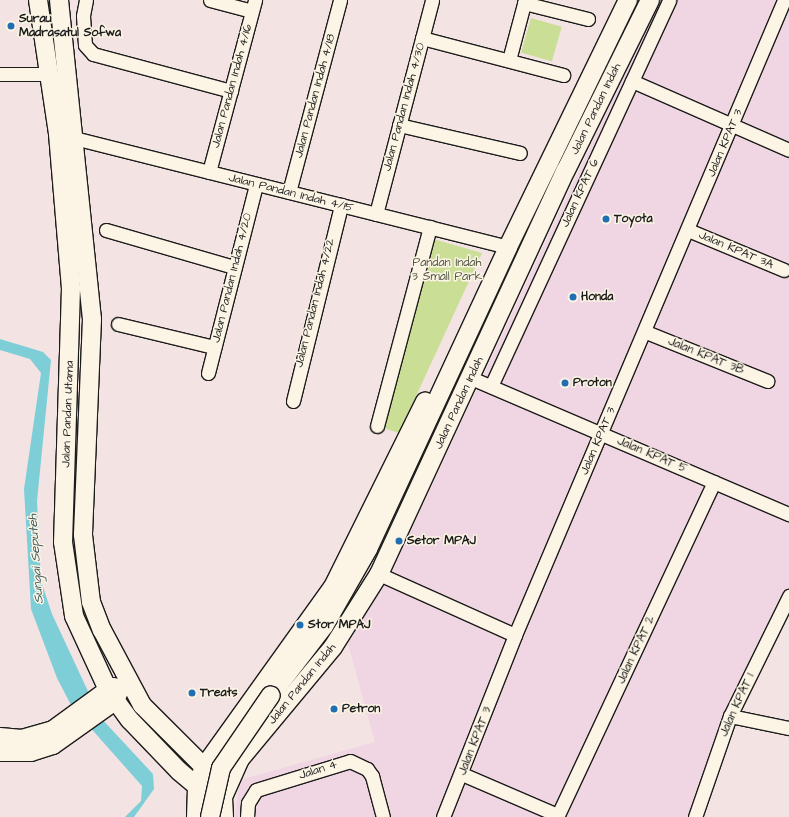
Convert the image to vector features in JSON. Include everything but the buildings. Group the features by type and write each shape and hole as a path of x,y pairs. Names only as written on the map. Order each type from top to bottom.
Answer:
{"main road":[{"name":"Jalan Pandan Utama","path":"38,0 47,74 66,136 92,319 83,535 91,602 103,654 110,700"},
{"path":"60,0 63,35 60,58 67,123 66,136"},
{"name":"Jalan Pandan Indah","path":"204,767 323,605 356,544 403,440 438,378 454,366 508,247 628,0"},
{"name":"Jalan Pandan Indah","path":"226,789 248,750 333,647 380,574 566,170 650,0"},
{"name":"Jalan Pandan Utama","path":"66,136 71,294 64,549 74,616 110,700 197,786 226,789"},
{"path":"210,817 221,768 344,596 454,366"},
{"name":"Jalan Pandan Utama","path":"110,700 161,727 226,789"},
{"path":"0,752 43,749 80,720 110,700"},
{"path":"0,737 22,739 80,720"},
{"path":"227,734 231,747 248,750"},
{"path":"196,817 197,786 204,767"},
{"path":"224,817 226,789"}],"street":[{"path":"86,0 83,16 85,45 93,54 231,91"},
{"path":"210,0 253,5"},
{"name":"Jalan Pandan Indah 4/18","path":"289,192 340,0"},
{"name":"Jalan Pandan Indah 4/30","path":"376,214 432,0"},
{"name":"Jalan KPAT 6","path":"491,386 669,0"},
{"name":"Jalan KPAT 3","path":"443,817 462,774 515,634 600,433 646,332 784,0"},
{"path":"509,60 524,2 588,19"},
{"name":"Jalan Pandan Indah 4/16","path":"209,172 253,5"},
{"path":"422,38 563,75"},
{"path":"0,74 47,74"},
{"path":"632,81 789,150"},
{"path":"399,125 520,153"},
{"name":"Jalan Pandan Indah 4/15","path":"66,136 508,247"},
{"name":"Jalan Pandan Indah 4/20","path":"208,373 256,184"},
{"name":"Jalan Pandan Indah 4/22","path":"293,401 340,205"},
{"path":"377,426 430,227"},
{"path":"106,230 234,267"},
{"name":"Jalan KPAT 3A","path":"688,230 784,270"},
{"path":"118,324 214,347"},
{"name":"Jalan KPAT 3B","path":"646,332 767,381"},
{"name":"Jalan KPAT 5","path":"471,378 789,514"},
{"name":"Jalan KPAT 2","path":"557,816 714,482"},
{"path":"380,574 515,634"},
{"name":"Jalan KPAT 1","path":"696,817 730,716 789,596"},
{"path":"730,716 789,728"},
{"name":"Jalan 4","path":"247,817 248,803 256,790 350,761 367,769 372,776 383,817"},
{"path":"462,774 557,816"}],"shaded area":[{"path":"659,0 789,0 789,604 735,713 701,817 234,817 240,780 375,742 348,644 389,577"}],"green space":[{"path":"531,18 562,27 552,61 521,53"},
{"name":"Pandan Indah 3 Small Park","path":"430,238 482,253 399,433 383,428"}],"water":[{"name":"Sungai Seputeh","path":"0,339 43,352 51,360 37,501 41,581 52,614 100,717 153,774 154,789 134,817 125,817 141,801 142,786 72,707 57,678 31,609 24,489 41,373 30,359 0,350"}],"place":[{"name":"Surau Madrasatul Sofwa","path":"11,26"},
{"name":"Toyota","path":"606,219"},
{"name":"Honda","path":"573,297"},
{"name":"Proton","path":"565,383"},
{"name":"Setor MPAJ","path":"399,541"},
{"name":"Stor MPAJ","path":"300,625"},
{"name":"Treats","path":"192,693"},
{"name":"Petron","path":"334,709"}]}
